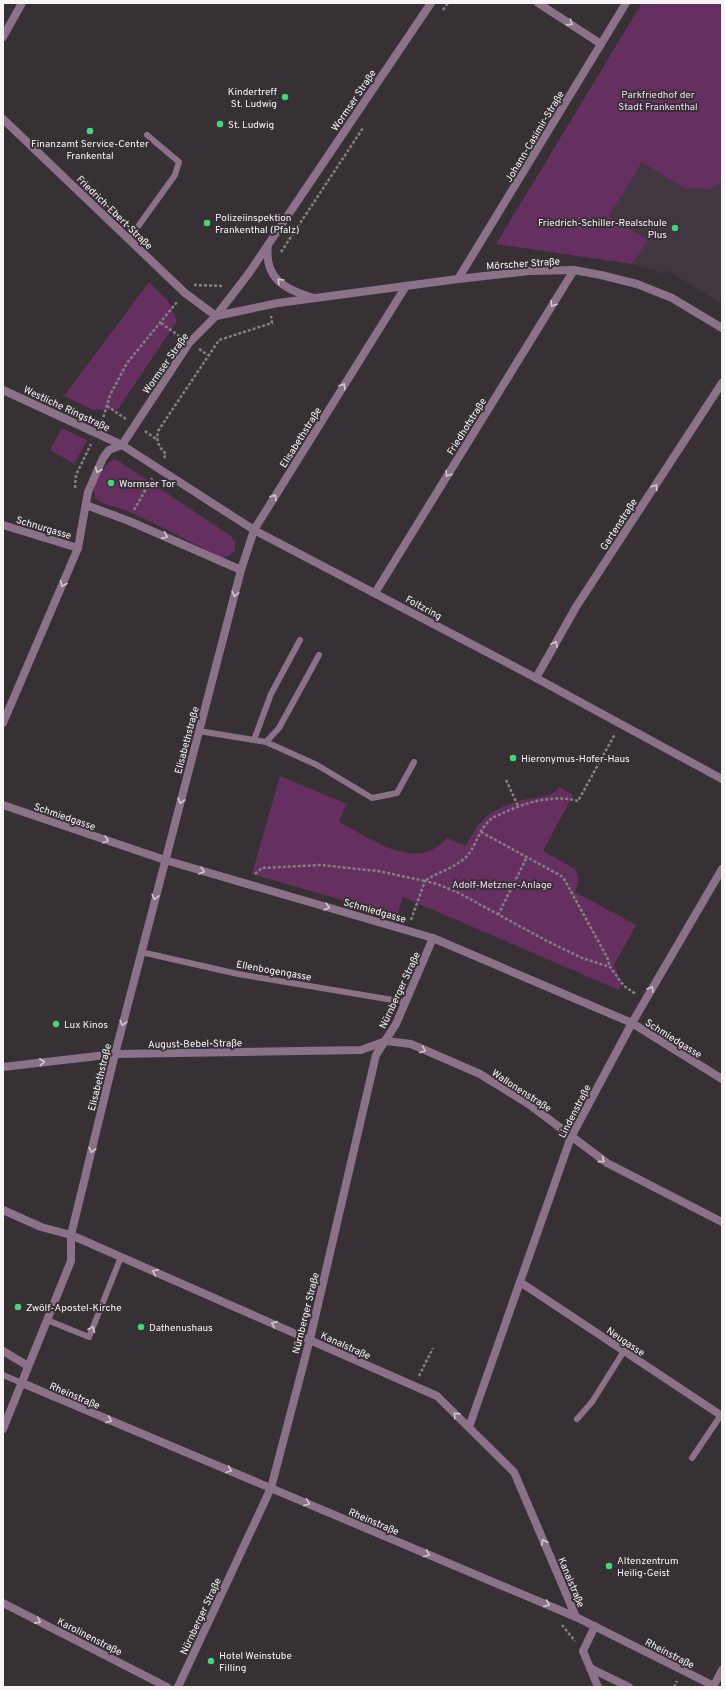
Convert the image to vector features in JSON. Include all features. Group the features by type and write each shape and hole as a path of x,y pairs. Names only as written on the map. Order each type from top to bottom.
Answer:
{"street":[{"path":"3,37 22,3"},
{"name":"Wormser Straße","path":"3,723 78,548 88,492 103,458 109,450 122,445 189,343 216,316 268,245 431,3"},
{"path":"538,3 602,44"},
{"name":"Johann-Casimir-Straße","path":"458,278 626,3"},
{"name":"Friedrich-Ebert-Straße","path":"3,119 185,293 216,316"},
{"path":"268,245 266,258 270,269"},
{"name":"Mörscher Straße","path":"270,269 278,280 288,288 314,298"},
{"name":"Mörscher Straße","path":"216,316 269,304 458,278 529,271 574,270 637,284 672,298 722,328"},
{"name":"Friedhofstraße","path":"375,593 574,270"},
{"name":"Elisabethstraße","path":"3,1429 71,1261 71,1235 115,1054 241,570 254,530 406,286"},
{"name":"Gartenstraße","path":"536,678 576,607 722,383"},
{"name":"Westliche Ringstraße","path":"3,390 97,432 122,445"},
{"name":"Foltzring","path":"122,445 254,530 536,678 722,779"},
{"path":"86,506 129,521 241,570"},
{"name":"Schnurgasse","path":"3,525 78,548"},
{"name":"Schmiedgasse","path":"3,805 165,860 433,938 632,1023 722,1079"},
{"name":"Lindenstraße","path":"469,1427 571,1137 632,1023 722,869"},
{"name":"Nürnberger Straße","path":"178,1687 271,1488 310,1339 376,1055 396,1024 433,938"},
{"name":"August-Bebel-Straße","path":"3,1066 115,1054 361,1050 386,1041"},
{"name":"Wallonenstraße","path":"386,1041 411,1044 480,1074 530,1105 607,1164 722,1222"},
{"name":"Kanalstraße","path":"3,1210 41,1227 71,1235 437,1396 514,1472 576,1617"},
{"name":"Neugasse","path":"520,1282 721,1416"},
{"path":"3,1351 28,1366"},
{"name":"Rheinstraße","path":"22,1383 576,1617 713,1686"},
{"name":"Karolinenstraße","path":"3,1603 167,1687"},
{"path":"595,1626 583,1651 598,1687"},
{"path":"590,1668 629,1687"},
{"path":"713,1686 722,1670"}],"lane":[{"path":"129,239 175,175 179,162 147,135"},
{"path":"254,740 271,694 300,640"},
{"path":"266,742 280,728 319,655"},
{"path":"199,731 266,742 317,765 372,798 397,793 414,762"},
{"name":"Ellenbogengasse","path":"141,952 238,974 405,1002"},
{"path":"47,1320 89,1337 121,1257"},
{"path":"577,1419 592,1402 624,1351"},
{"path":"3,1375 22,1383"},
{"path":"692,1458 721,1416"}],"path":[{"path":"439,16 448,3"},
{"path":"270,269 367,123"},
{"path":"86,506 75,495 76,475 102,422 110,395 127,363 185,293 195,284 223,286 226,281"},
{"path":"129,521 166,454 156,439 158,431 219,340 272,323"},
{"path":"408,930 425,881 459,863 466,857 490,819 518,806 553,798 566,798 578,801 621,724"},
{"path":"506,780 518,806"},
{"path":"481,832 563,877 607,957 610,967 624,986 645,1000"},
{"path":"498,915 527,857"},
{"path":"244,883 262,868 320,865 371,870 425,881 438,884 457,892 547,942 582,958 610,967"},
{"path":"425,1362 433,1348"}],"shaded area":[{"name":"Friedrich-Schiller-Realschule Plus","path":"642,162 684,188 721,183 722,181 722,304 666,270 663,273 659,273 657,271 632,264 648,240 609,216"}],"green space":[{"name":"Parkfriedhof der Stadt Frankenthal","path":"642,3 722,3 722,181 711,189 684,188 642,162 609,216 648,240 632,264 496,244"},
{"path":"149,282 168,301 177,321 118,409 93,410 64,396"},
{"path":"62,428 87,440 74,464 50,450"},
{"path":"112,460 117,460 231,536 235,542 235,550 229,556 222,558 137,515 105,504 98,500 95,497 94,488 105,467"},
{"name":"Adolf-Metzner-Anlage","path":"280,776 347,804 339,822 379,844 393,850 408,853 422,853 435,848 447,838 466,846 476,828 482,821 500,808 519,801 546,796 556,791 559,787 573,795 543,851 575,869 579,880 575,892 636,925 614,965 621,983 619,990 403,897 397,916 252,874"}],"place":[{"name":"Kindertreff St. Ludwig","path":"285,97"},
{"name":"St. Ludwig","path":"220,124"},
{"name":"Finanzamt Service-Center Frankental","path":"90,131"},
{"name":"Polizeiinspektion Frankenthal (Pfalz)","path":"207,223"},
{"name":"Friedrich-Schiller-Realschule Plus","path":"675,228"},
{"name":"Wormser Tor","path":"111,483"},
{"name":"Hieronymus-Hofer-Haus","path":"513,758"},
{"name":"Lux Kinos","path":"56,1024"},
{"name":"Zwölf-Apostel-Kirche","path":"18,1307"},
{"name":"Dathenushaus","path":"141,1327"},
{"name":"Altenzentrum Heilig-Geist","path":"609,1566"},
{"name":"Hotel Weinstube Filling","path":"211,1661"}]}
